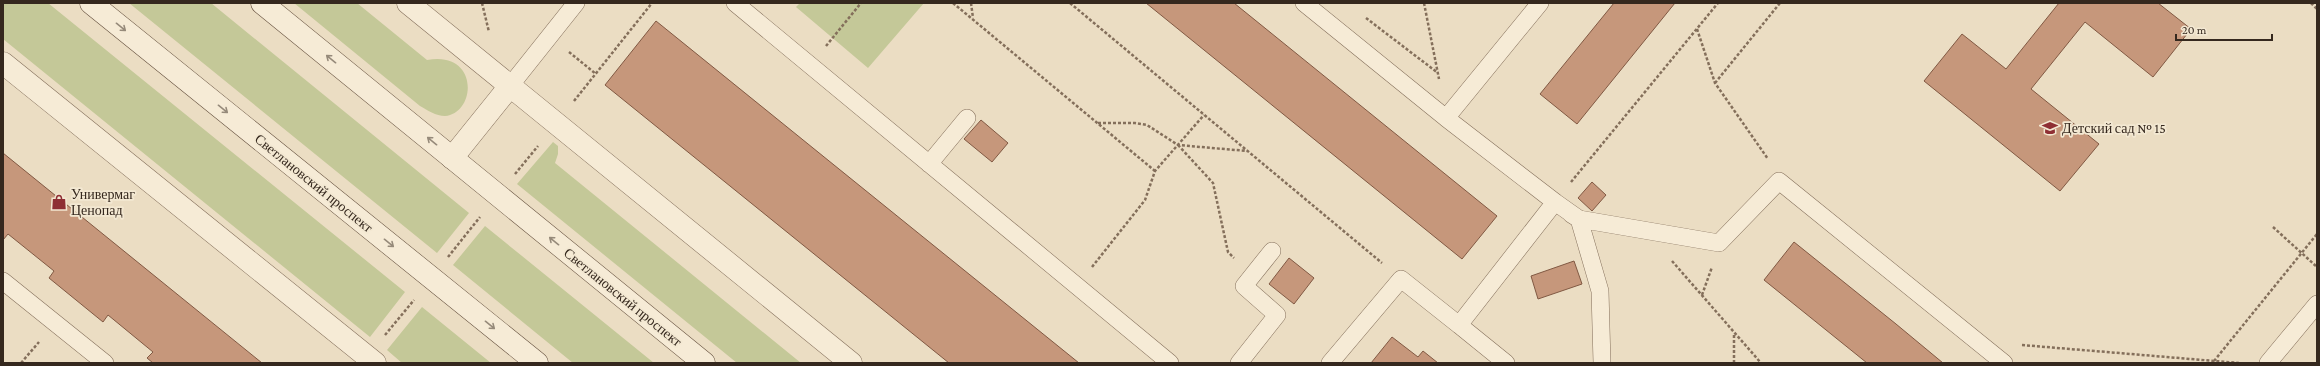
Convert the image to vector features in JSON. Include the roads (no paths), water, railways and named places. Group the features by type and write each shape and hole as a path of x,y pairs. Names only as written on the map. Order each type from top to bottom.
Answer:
{"main road":[{"name":"Светлановский проспект","path":"91,3 537,363"},
{"name":"Светлановский проспект","path":"262,3 704,363"},
{"path":"408,3 851,363"},
{"path":"3,64 371,360"},
{"path":"452,158 510,86"}],"lane":[{"path":"510,86 576,3"},
{"path":"735,3 1170,363"},
{"path":"1304,3 1446,118 1579,219 1719,243 1779,181 2004,363"},
{"path":"1446,118 1540,3"},
{"path":"929,164 967,118"},
{"path":"1459,325 1555,202"},
{"path":"1579,219 1600,292 1602,363"},
{"path":"1240,363 1277,315 1244,286 1272,251"},
{"path":"1330,363 1401,279 1506,363"},
{"path":"3,281 105,363"},
{"path":"2268,363 2317,304"}],"place":[{"name":"Детский сад № 15","path":"2050,128"},
{"name":"Универмаг Ценопад","path":"59,202"}]}
